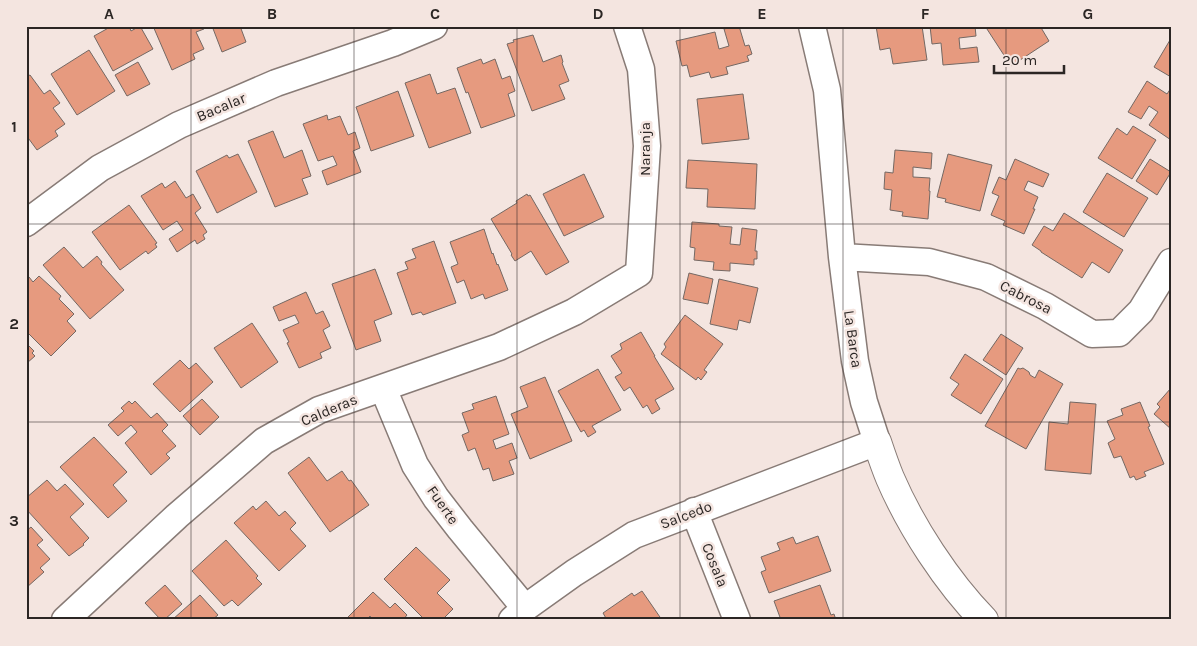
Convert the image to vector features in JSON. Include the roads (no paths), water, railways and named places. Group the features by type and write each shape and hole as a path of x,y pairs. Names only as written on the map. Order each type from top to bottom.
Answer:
{"street":[{"name":"Bacalar","path":"26,223 100,168 179,125 276,83 393,43 434,26"},
{"name":"Naranja","path":"627,26 641,69 647,146 639,273"},
{"name":"La Barca","path":"812,26 827,90 854,362 864,402 876,442 891,479 913,524 937,562 968,603 984,620"},
{"name":"Cabrosa","path":"842,256 929,262 986,277 1045,306 1092,334 1119,333 1141,311 1171,262"},
{"name":"Calderas","path":"65,620 177,516 264,441 319,410 499,347 574,312 639,273"},
{"name":"Fuerte","path":"383,388 415,465 436,498 519,614"},
{"name":"Salcedo","path":"519,614 574,573 634,535 876,442"},
{"name":"Cosala","path":"694,511 737,620"}]}
